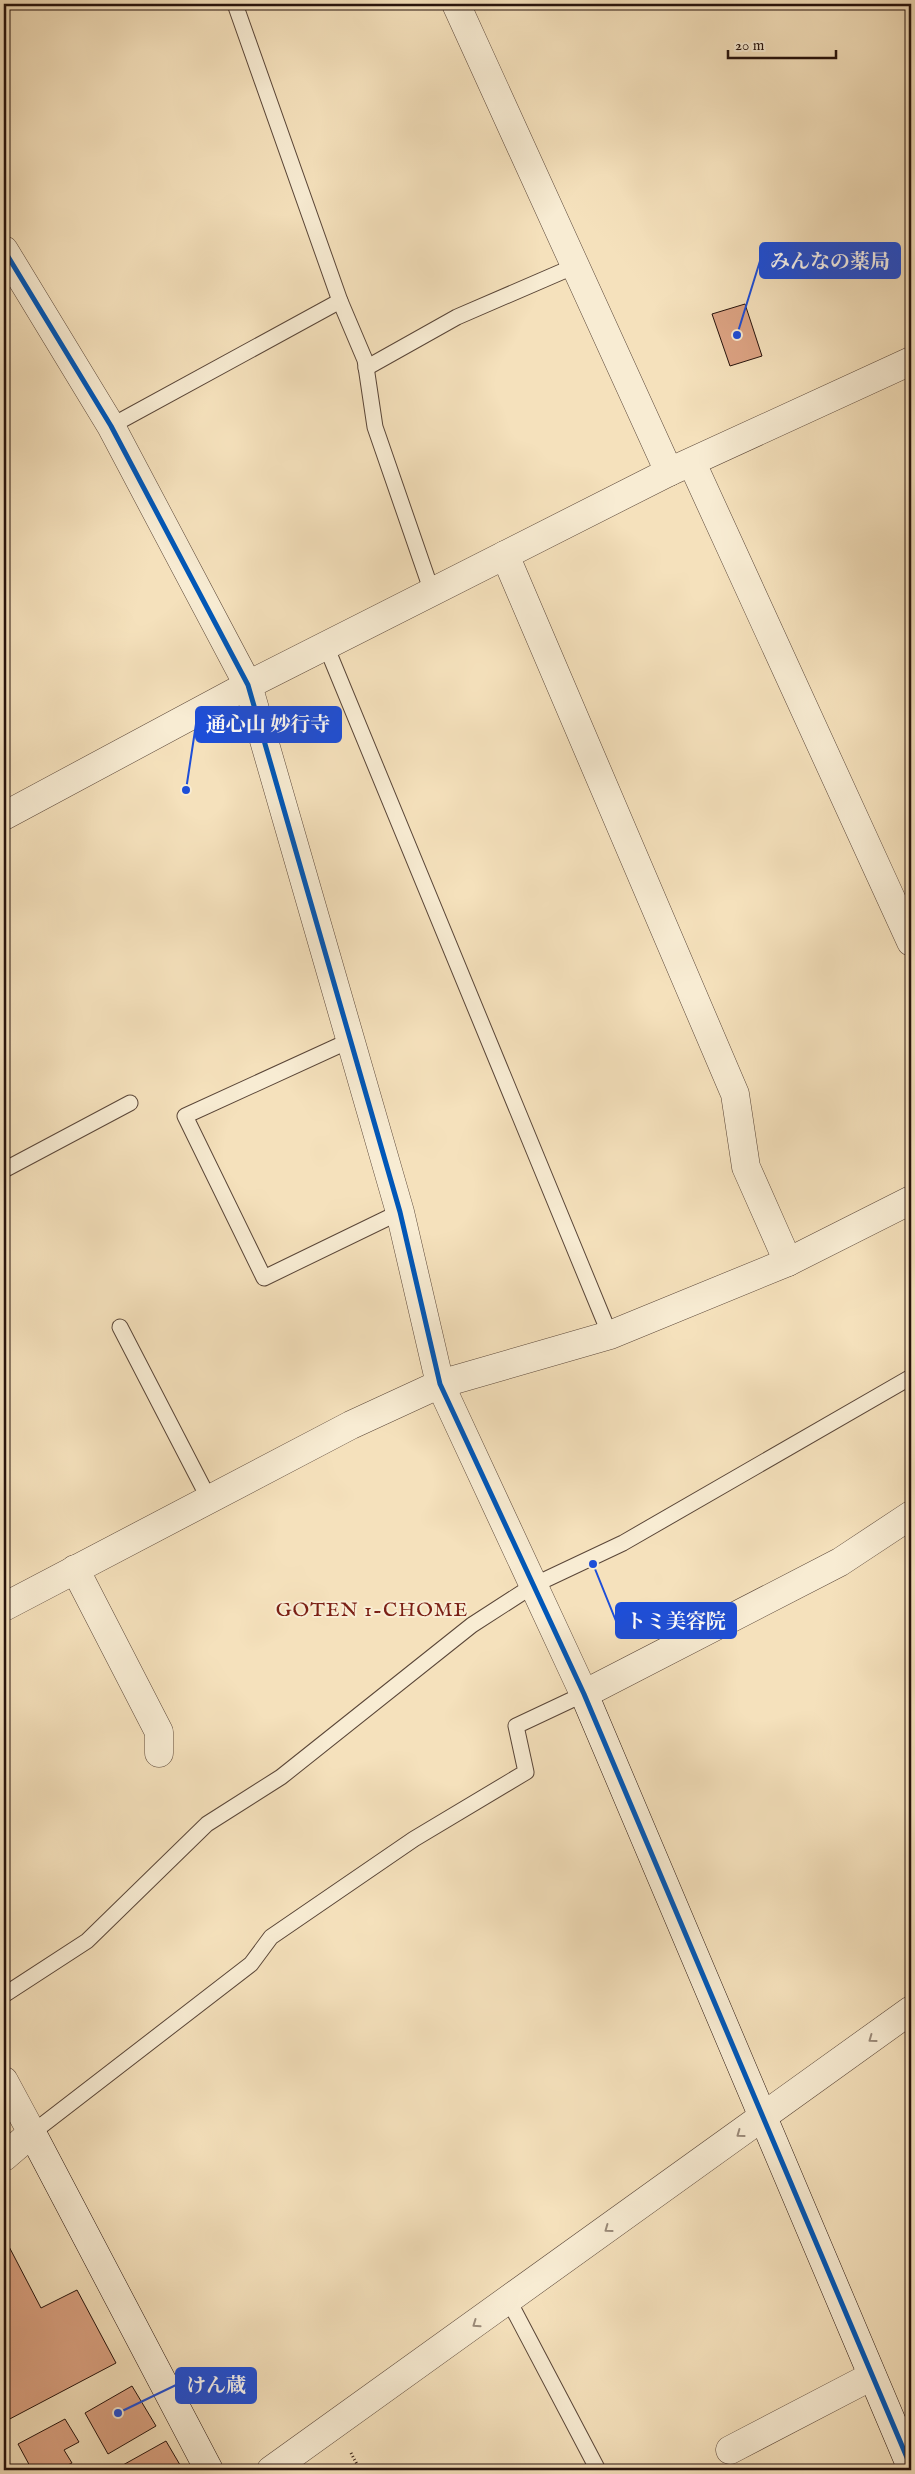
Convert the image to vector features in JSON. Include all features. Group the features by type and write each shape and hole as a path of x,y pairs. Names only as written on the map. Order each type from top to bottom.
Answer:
{"street":[{"path":"456,4 575,266 681,468 911,942"},
{"path":"4,250 111,426 248,685 400,1212 440,1384 584,1694 911,2468"},
{"path":"4,816 248,685 505,555 681,468 911,362"},
{"path":"505,555 735,1094 746,1167 788,1262"},
{"path":"4,1607 351,1425 440,1384 610,1335 788,1262 911,1200"},
{"path":"584,1694 840,1562 911,1515"},
{"path":"75,1569 159,1732 159,1753"},
{"path":"271,2470 509,2301 911,2010"},
{"path":"4,2081 209,2470"},
{"path":"4,2157 32,2132"},
{"path":"730,2450 872,2376"}],"lane":[{"path":"235,4 340,301 365,360 375,427 432,592"},
{"path":"366,368 457,318 575,266"},
{"path":"111,426 340,301"},
{"path":"326,646 610,1335"},
{"path":"351,1040 185,1116 264,1278 400,1212"},
{"path":"4,1170 130,1103"},
{"path":"120,1327 209,1499"},
{"path":"4,1995 88,1941 207,1824 281,1776 472,1625 534,1586 623,1543 911,1377"},
{"path":"32,2132 251,1964 272,1937 414,1839 526,1772 516,1726 584,1694"},
{"path":"509,2301 598,2470"}],"building":[{"path":"745,304 762,356 730,366 712,314"},
{"path":"4,2237 41,2308 77,2290 116,2363 4,2422"},
{"path":"132,2386 156,2426 108,2454 85,2413"},
{"path":"65,2419 79,2442 64,2450 72,2463 58,2470 32,2470 18,2444"},
{"path":"166,2441 183,2470 114,2470"}],"cycle path":[{"path":"4,250 111,426 248,685 400,1212 440,1384 584,1694 911,2467"}],"place":[{"name":"みんなの薬局","path":"737,335"},
{"name":"通心山 妙行寺","path":"186,790"},
{"name":"トミ美容院","path":"593,1564"},
{"name":"けん蔵","path":"118,2413"}],"district":[{"name":"GOTEN 1-CHOME","path":"372,1609"}]}
